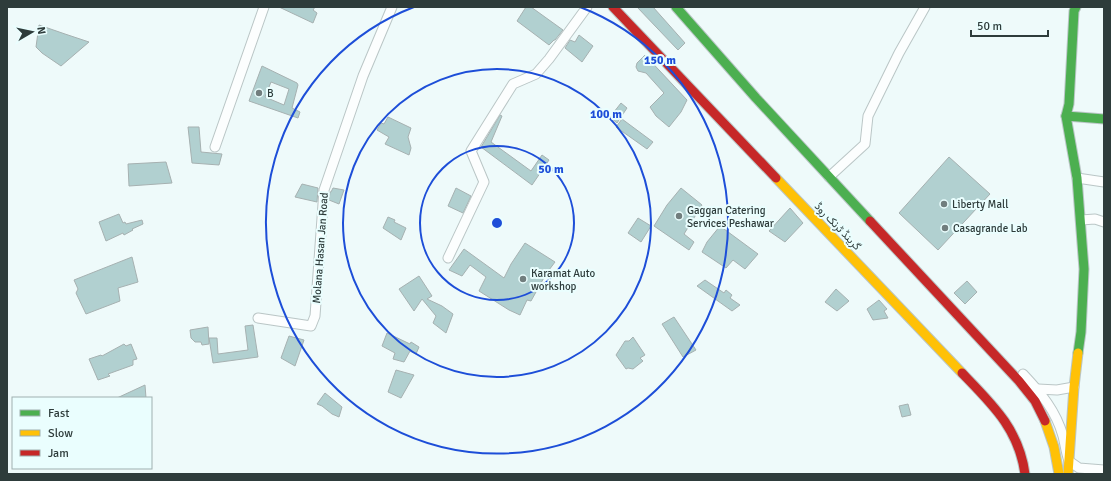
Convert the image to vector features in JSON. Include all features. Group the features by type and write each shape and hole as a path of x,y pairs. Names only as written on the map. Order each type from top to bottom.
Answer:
{"main road":[{"name":"گرینڈ ٹرنک روڈ","path":"612,7 998,411 1009,425 1018,443 1022,455 1025,474"},
{"path":"676,7 756,98 1019,381 1035,401 1051,440 1058,464 1059,474"},
{"path":"1068,474 1074,387 1081,332 1084,269 1077,178 1066,116 1069,104 1075,9"},
{"path":"1066,116 1104,119"}],"street":[{"path":"215,147 264,7"},
{"name":"Molana Hasan Jan Road","path":"258,318 312,326 315,316 324,190 363,76 392,7"},
{"path":"448,258 484,182 471,151 513,84 536,74 587,7"},
{"path":"829,177 865,144 868,116 899,53 925,7"},
{"path":"1065,7 1075,9"},
{"path":"1077,178 1104,182"},
{"path":"1081,220 1095,219 1104,222"},
{"path":"895,248 1038,389 1055,413 1069,461 1079,468 1104,470"},
{"path":"1038,389 1057,390 1074,387"}],"building":[{"path":"279,7 315,7 313,10 317,13 313,23"},
{"path":"526,7 531,7 563,30 549,45 517,21"},
{"path":"637,7 653,7 685,43 678,50"},
{"path":"39,25 89,42 61,66 36,47"},
{"path":"579,35 593,46 582,62 565,48 570,40 575,42"},
{"path":"645,55 687,100 681,112 669,127 656,116 650,107 664,93 646,73 638,71 636,67 637,63"},
{"name":"B","path":"262,66 297,83 298,85 292,108 300,112 298,118 249,101","holes":["271,82 289,89 284,105 265,97"]},
{"path":"621,103 627,108 617,123 610,117"},
{"path":"500,115 502,116 491,142 531,171 542,155 549,160 532,185 481,147"},
{"path":"388,117 411,128 408,137 411,148 409,155 385,144 389,137 377,130 381,123 384,124"},
{"path":"622,119 653,142 647,149 616,127"},
{"path":"188,127 199,127 201,152 222,154 219,165 192,163"},
{"name":"Liberty Mall","path":"949,157 990,194 938,250 899,213"},
{"path":"166,162 172,183 129,186 128,164"},
{"path":"302,184 318,188 317,202 295,197"},
{"path":"333,188 344,190 339,204 329,200 330,192"},
{"path":"456,188 471,196 463,213 448,206"},
{"name":"Gaggan Catering Services Peshawar","path":"681,188 702,205 684,234 694,242 689,250 654,226 667,205"},
{"path":"790,208 803,223 785,242 769,231"},
{"path":"119,214 123,223 125,222 126,224 142,220 143,224 124,235 123,233 106,241 99,222"},
{"path":"388,217 406,228 401,240 383,228"},
{"path":"638,218 651,226 641,242 628,233"},
{"path":"720,226 758,254 745,269 733,260 726,268 702,252 707,242"},
{"name":"Karamat Auto workshop","path":"525,243 555,262 546,274 531,301 527,300 520,315 509,310 479,291 486,277 470,265 462,276 449,270 464,249 504,278 511,264"},
{"path":"132,257 138,282 118,288 120,301 86,314 76,293 78,289 74,280"},
{"path":"419,276 432,296 427,299 442,306 453,314 446,333 433,323 436,316 422,299 414,311 399,289"},
{"path":"705,280 724,293 726,290 732,295 730,298 740,305 732,311 697,286"},
{"path":"967,281 977,292 965,304 954,293"},
{"path":"836,289 849,301 837,311 825,302"},
{"path":"879,300 887,309 884,311 888,318 873,320 867,309"},
{"path":"674,317 696,350 683,357 662,324"},
{"path":"253,325 258,357 213,363 209,338 217,338 218,354 248,350 245,326"},
{"path":"208,327 209,344 202,345 201,342 195,342 191,338 190,330"},
{"path":"387,333 410,344 411,342 419,347 416,354 410,351 404,362 393,359 395,353 382,346"},
{"path":"289,336 304,340 295,366 281,358"},
{"path":"633,337 645,355 640,358 643,361 633,369 626,369 616,355 625,341 629,341"},
{"path":"124,344 126,346 131,344 137,359 133,360 133,365 108,374 110,376 98,380 89,359 102,356"},
{"path":"396,370 414,375 401,398 388,392"},
{"path":"145,385 146,397 119,397"},
{"path":"325,393 342,407 339,417 317,404"},
{"path":"908,404 911,415 902,417 899,406"}],"traffic: fast":[{"path":"676,7 756,98 870,221"},
{"path":"1076,7 1074,11 1069,104 1066,116 1104,119"},
{"path":"1066,116 1077,178 1084,269 1081,332 1078,353"}],"traffic: slow":[{"path":"776,178 962,373"},
{"path":"1068,474 1078,353"},
{"path":"1045,421 1054,447 1059,474"}],"traffic: jam":[{"path":"613,7 776,178"},
{"path":"870,221 1019,381 1035,401 1045,421"},
{"path":"962,373 994,407 1010,430 1022,458 1025,474"}],"place":[{"name":"B","path":"259,93"},
{"name":"Liberty Mall","path":"944,204"},
{"name":"Gaggan Catering Services Peshawar","path":"679,216"},
{"name":"Casagrande Lab","path":"945,228"},
{"name":"Karamat Auto workshop","path":"523,279"}]}
